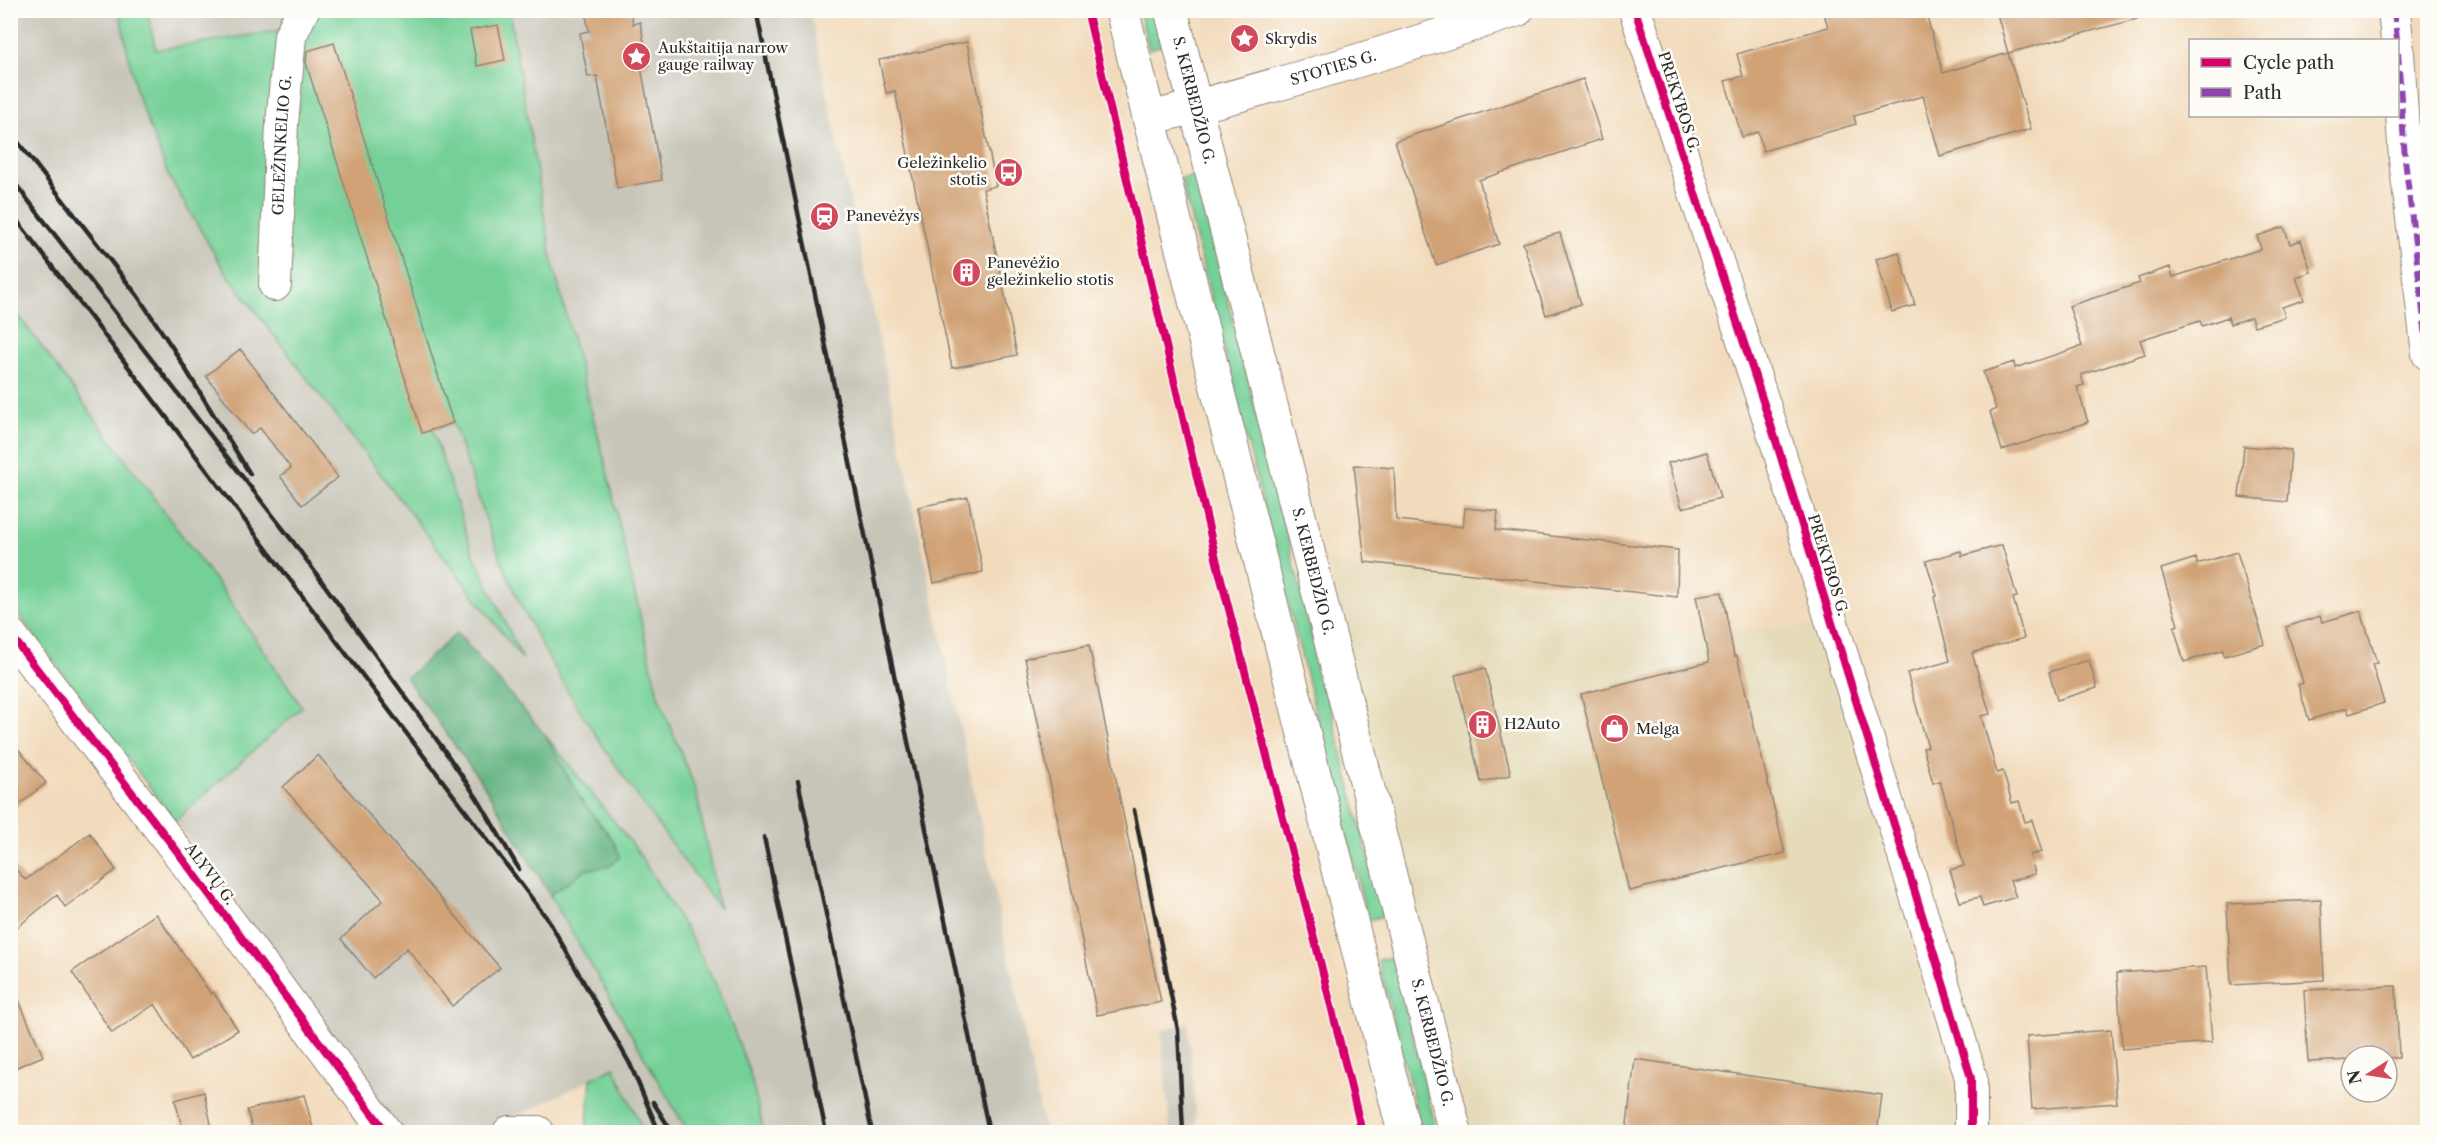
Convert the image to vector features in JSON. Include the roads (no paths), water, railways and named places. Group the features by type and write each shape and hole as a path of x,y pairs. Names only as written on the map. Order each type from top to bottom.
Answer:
{"main road":[{"path":"1122,10 1404,1132"},
{"name":"S. KERBEDŽIO G.","path":"1171,10 1455,1132"},
{"name":"STOTIES G.","path":"1150,118 1351,64 1517,10"},
{"path":"1357,947 1405,934"}],"street":[{"name":"GELEŽINKELIO G.","path":"275,285 282,124 290,36 303,10"},
{"name":"PREKYBOS G.","path":"1635,10 1773,431 1950,1006 1971,1078 1971,1132"},
{"path":"2394,10 2397,39"},
{"path":"2399,80 2405,159 2427,354"},
{"name":"ALYVŲ G.","path":"10,634 187,865 386,1132"},
{"path":"508,1132 538,1132"}],"railway":[{"path":"756,10 989,1132"},
{"path":"10,132 137,295 172,347 250,474"},
{"path":"10,177 294,543 442,747 477,798 519,869"},
{"path":"10,211 549,921 630,1064 659,1132"},
{"path":"798,781 872,1132"},
{"path":"1134,810 1178,1030 1183,1132"},
{"path":"764,837 826,1132"},
{"path":"653,1102 672,1132"}],"place":[{"name":"Skrydis","path":"1244,39"},
{"name":"Aukštaitija narrow gauge railway","path":"637,57"},
{"name":"Geležinkelio stotis","path":"1008,172"},
{"name":"Panevėžys","path":"825,216"},
{"name":"Panevėžio geležinkelio stotis","path":"966,272"},
{"name":"H2Auto","path":"1483,724"},
{"name":"Melga","path":"1615,729"}]}
